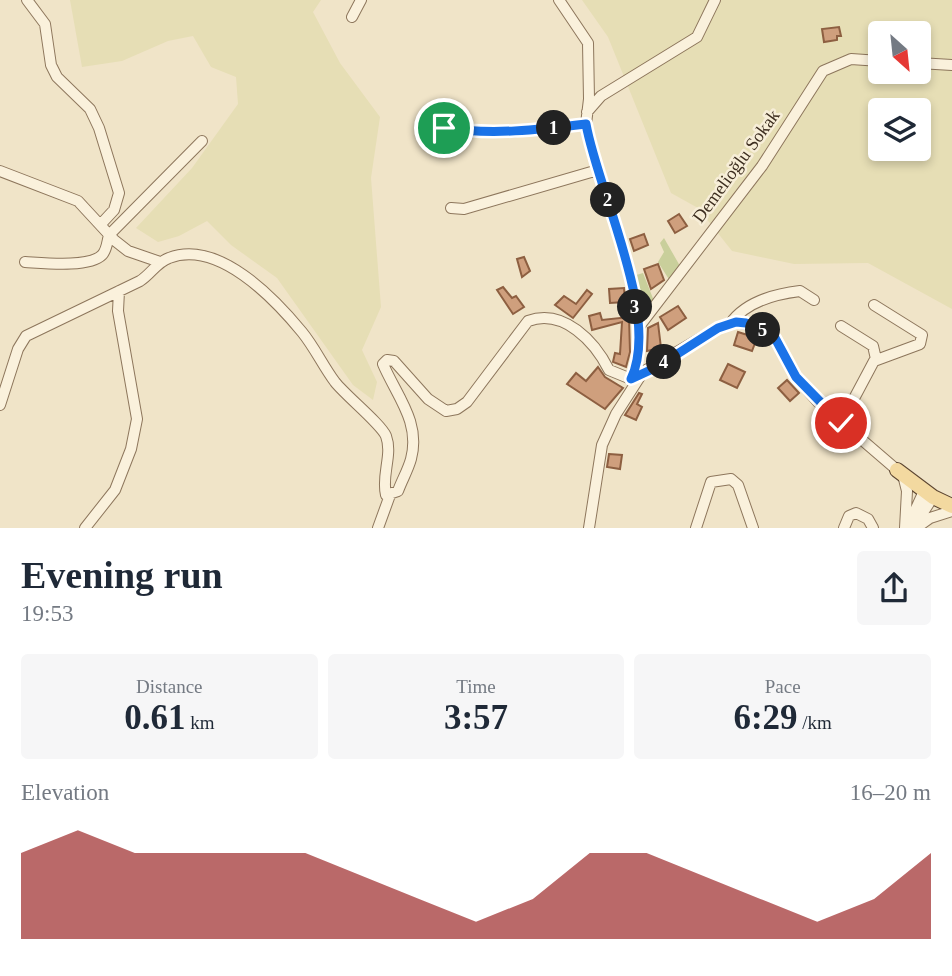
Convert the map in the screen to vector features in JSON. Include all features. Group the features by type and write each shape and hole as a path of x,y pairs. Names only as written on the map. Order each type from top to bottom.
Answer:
{"main road":[{"path":"900,473 952,509"}],"street":[{"path":"27,0 45,24 51,65 57,77 90,109 99,128 118,193 114,210 101,225"},
{"path":"352,17 361,0"},
{"path":"559,0 588,43 587,118 598,170 621,248 638,328 639,362 636,377 602,445 589,528"},
{"path":"444,128 468,132 524,132 587,118 601,96 697,37 715,0"},
{"name":"Demelioğlu Sokak","path":"638,328 762,166 823,71 851,59 868,60"},
{"path":"931,64 952,65"},
{"path":"25,262 57,264 94,259 105,252 109,235 202,141"},
{"path":"452,208 464,209 598,170"},
{"path":"0,171 78,201 109,235 128,251 160,262"},
{"path":"0,405 18,349 26,336 151,274 160,262 186,254 215,260 250,281 286,314 340,388 384,432 388,443 384,485 386,495 390,495"},
{"path":"85,528 115,491 131,449 137,419 119,321 119,291"},
{"path":"730,324 737,315 758,302 787,292 800,291 814,300"},
{"path":"874,305 922,335 920,344 876,359"},
{"path":"378,528 390,495 398,491 412,456 413,440 408,412 383,363 387,360 394,361 428,400 446,411 457,409 467,402 528,321 546,318 580,331 600,353 609,370 636,377 691,342 730,324 736,322 757,327 775,338 796,377 841,423 900,473 907,491 906,528"},
{"path":"841,326 873,346 876,359 841,423"},
{"path":"696,528 710,482 731,479 738,485 753,528"},
{"path":"906,528 929,494"},
{"path":"915,528 929,494"},
{"path":"915,528 952,509"},
{"path":"844,528 849,516 856,513 868,519 873,528"}],"shaded area":[{"path":"70,0 321,0 313,12 340,63 380,117 371,178 381,307 362,350 377,382 373,400 353,385 277,278 231,245 207,221 179,236 158,242 136,228 192,168 238,104 236,77 211,67 193,36 168,41 122,61 82,67"},
{"path":"582,0 952,0 952,309 868,263 794,264 732,251 698,208 671,193 608,37"}],"green space":[{"path":"664,238 680,266 670,281 658,262 664,252 660,243"},
{"path":"643,273 654,301 639,321 633,276"}],"building":[{"path":"839,27 841,36 837,36 837,40 824,42 822,29"},
{"path":"679,214 687,226 675,233 668,221"},
{"path":"644,234 648,245 634,251 630,239"},
{"path":"524,257 530,271 522,277 517,259"},
{"path":"658,264 664,280 651,289 644,269"},
{"path":"503,287 512,298 516,296 524,307 513,314 497,290"},
{"path":"624,288 625,302 610,303 609,289"},
{"path":"587,290 592,294 573,318 555,305 564,296 576,304"},
{"path":"678,306 686,318 668,330 660,317"},
{"path":"600,313 602,320 629,317 630,352 626,367 613,362 615,353 620,354 622,322 592,330 589,316"},
{"path":"658,323 661,348 647,351 648,328"},
{"path":"738,332 757,338 752,351 734,345"},
{"path":"728,364 745,372 737,388 720,380"},
{"path":"598,367 605,377 623,388 605,409 567,384 576,373 586,381"},
{"path":"787,380 799,393 790,401 778,388"},
{"path":"639,393 642,394 637,404 642,407 636,420 625,415"},
{"path":"822,416 837,429 831,438 814,427"},
{"path":"609,454 622,455 620,469 607,467"}],"route":[{"path":"444,128 468,132 524,132 586,124 589,144 615,223 634,297 640,344 639,362 631,379 657,367 691,342 718,328 736,322 746,323 767,331 775,338 796,377 841,423"}]}
